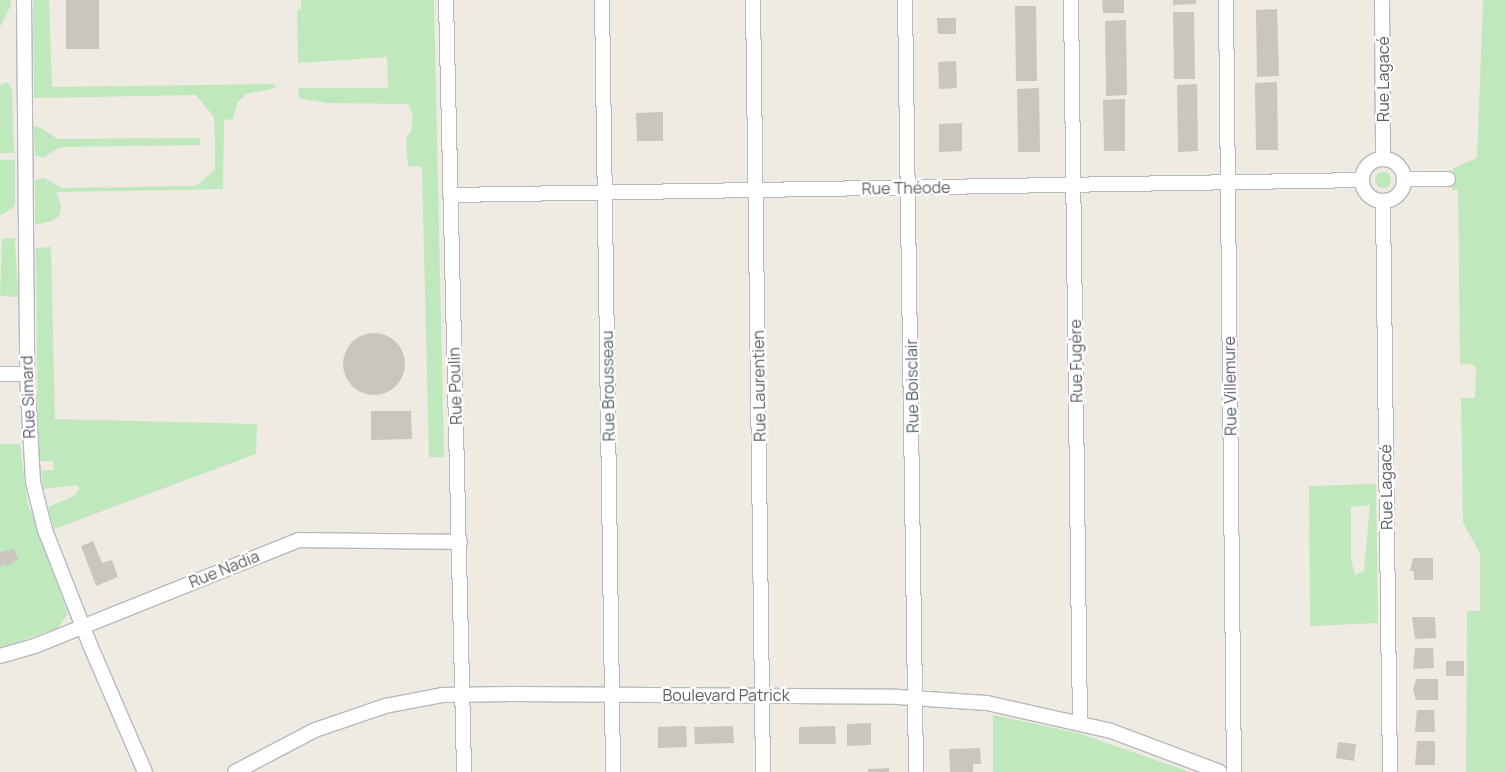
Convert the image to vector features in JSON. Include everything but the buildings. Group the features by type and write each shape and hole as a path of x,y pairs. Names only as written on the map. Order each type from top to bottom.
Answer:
{"street":[{"name":"Rue Simard","path":"24,0 27,374 31,467 37,503 83,627 145,772"},
{"name":"Rue Poulin","path":"446,0 464,772"},
{"name":"Rue Brousseau","path":"602,0 613,772"},
{"name":"Rue Laurentien","path":"753,0 764,772"},
{"name":"Rue Boisclair","path":"905,0 916,772"},
{"name":"Rue Fugère","path":"1071,0 1080,722"},
{"name":"Rue Villemure","path":"1226,0 1234,772"},
{"name":"Rue Lagacé","path":"1382,0 1384,159"},
{"path":"1384,159 1399,166 1405,179 1396,197 1383,202 1370,198 1362,180 1367,166 1384,159"},
{"path":"1405,179 1448,179"},
{"name":"Rue Théode","path":"450,195 605,194 1362,180"},
{"name":"Rue Lagacé","path":"1383,202 1390,772"},
{"path":"0,374 27,374"},
{"name":"Rue Nadia","path":"0,656 35,646 299,540 460,542"},
{"name":"Boulevard Patrick","path":"236,772 299,737 352,716 412,699 463,695 612,695 916,697 987,703 1080,722 1152,744 1220,772"}],"green space":[{"path":"0,0 11,0 11,5 0,27"},
{"path":"33,0 49,0 52,87 274,84 276,88 246,94 237,103 233,119 224,120 223,189 56,192 61,205 59,216 52,221 35,225 35,180 44,178 62,188 196,186 215,170 215,138 214,117 196,95 34,98"},
{"path":"301,0 434,0 444,457 429,457 422,167 408,166 406,137 411,132 413,115 408,104 327,103 299,98 298,88 388,88 387,57 298,63 297,10 301,9"},
{"path":"1483,0 1505,0 1505,772 1466,772 1467,611 1480,611 1480,554 1463,522 1461,398 1475,398 1476,368 1470,363 1460,365 1458,190 1452,190 1453,168 1477,158"},
{"path":"7,82 12,89 14,153 0,153 0,85"},
{"path":"37,126 58,139 200,138 200,145 60,147 43,158 35,155 34,127"},
{"path":"0,160 15,160 15,206 0,216"},
{"path":"1383,172 1389,174 1391,180 1389,186 1383,188 1377,186 1375,180 1377,174"},
{"path":"15,238 18,297 0,296 2,239"},
{"path":"51,247 55,419 257,424 256,454 54,529 48,507 74,496 79,489 78,485 43,489 41,471 54,470 53,461 38,461 36,248"},
{"path":"0,444 20,444 27,501 68,614 58,628 0,648"},
{"path":"1376,484 1378,623 1310,626 1309,486","holes":["1370,505 1364,571 1355,574 1351,560 1351,507"]},
{"path":"993,715 1078,733 1190,772 993,772"}]}
